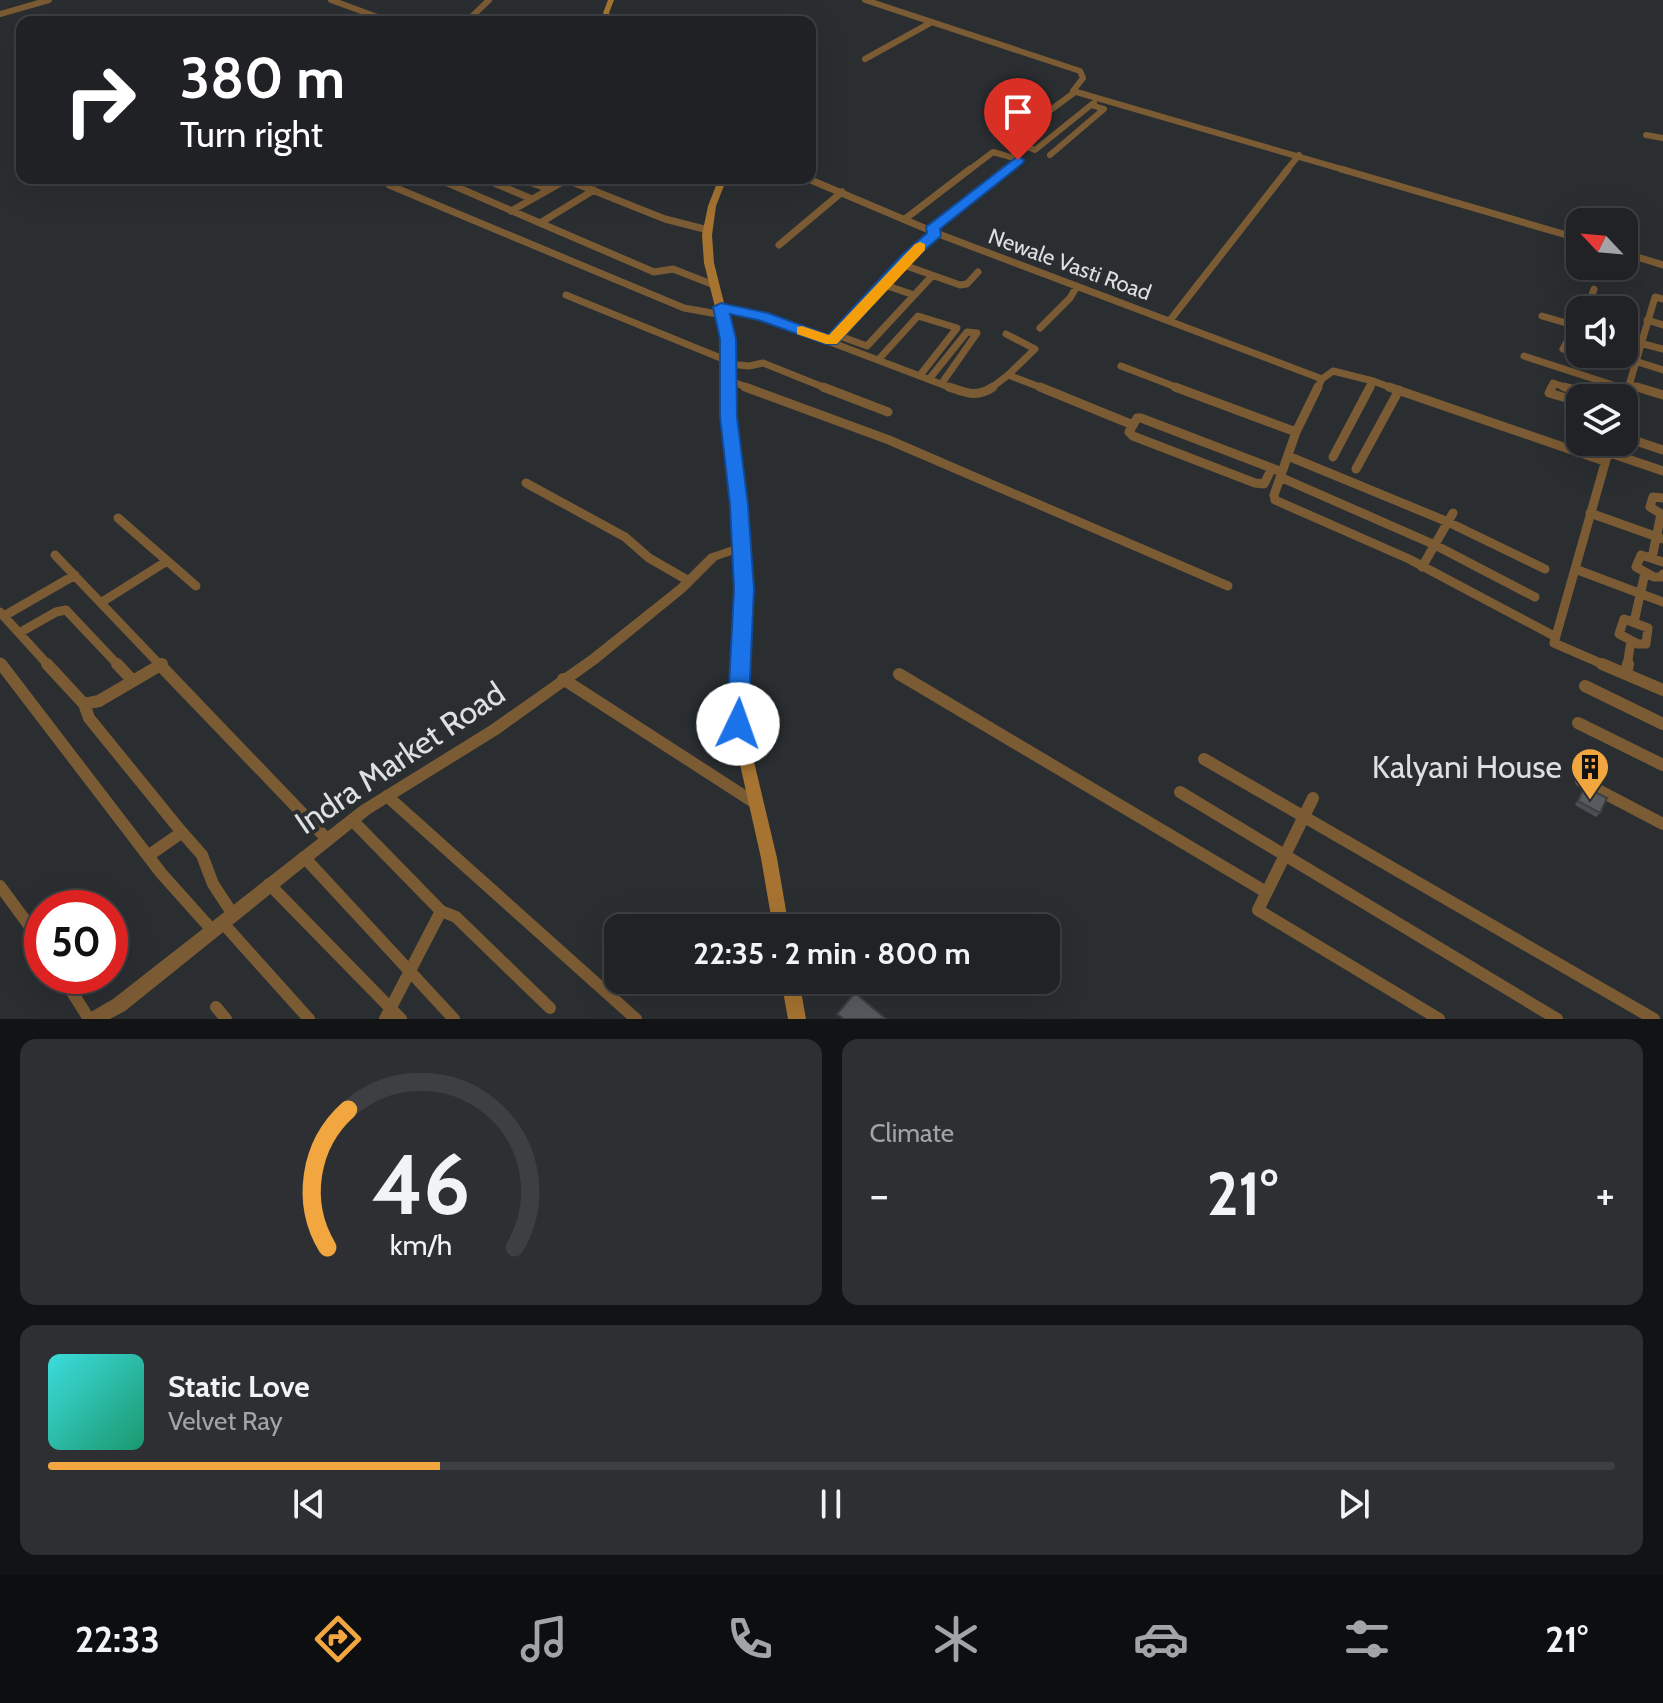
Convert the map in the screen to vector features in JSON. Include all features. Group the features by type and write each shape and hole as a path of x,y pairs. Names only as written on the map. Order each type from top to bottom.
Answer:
{"main road":[{"path":"721,184 707,232 709,263 728,339 729,417 739,505 744,604 738,724 778,914"},
{"path":"793,994 797,1019"}],"street":[{"path":"0,14 49,0"},
{"path":"331,0 374,16"},
{"path":"472,16 489,0"},
{"path":"865,0 1080,71 1083,78 1076,84 1075,92 1010,140 1035,150 1099,99"},
{"path":"865,59 932,22"},
{"path":"1075,92 1566,235"},
{"path":"1050,155 1112,103"},
{"path":"1091,105 1104,109"},
{"path":"1646,135 1663,138"},
{"path":"834,338 934,231 1018,159 993,152 905,219"},
{"path":"1171,319 1299,155"},
{"name":"Newale Vasti Road","path":"816,182 934,231 1322,379"},
{"path":"389,184 684,308 762,316 867,346 932,276"},
{"path":"450,184 654,272 673,269 714,285"},
{"path":"496,184 532,199"},
{"path":"535,184 549,189"},
{"path":"511,211 556,184"},
{"path":"578,184 665,219 673,226 707,232"},
{"path":"540,223 594,190"},
{"path":"779,245 842,192"},
{"path":"1638,257 1663,265"},
{"path":"901,264 964,286 978,272"},
{"path":"882,284 914,295"},
{"path":"1040,328 1070,298 1077,286"},
{"path":"1592,296 1594,289"},
{"path":"566,295 728,362 749,366 763,363 888,412"},
{"path":"1638,351 1655,297 1663,299"},
{"path":"879,359 918,316 957,328 925,376"},
{"path":"1542,316 1566,324"},
{"path":"1647,320 1663,325"},
{"path":"925,376 967,332 979,334 942,383"},
{"path":"834,338 879,359 975,395 983,394 1008,375 1035,349 1006,334"},
{"path":"1640,344 1663,349"},
{"path":"1524,356 1617,384"},
{"path":"1638,362 1663,370"},
{"path":"1121,366 1296,432"},
{"path":"1535,597 1435,545 1278,472 1141,418 1137,418 1129,432 1264,484 1278,472 1288,456 1322,379 1336,370 1566,440"},
{"path":"1562,385 1567,370"},
{"path":"1008,375 1133,425"},
{"path":"728,380 889,440 1228,586"},
{"path":"1333,457 1373,381"},
{"path":"1638,389 1663,395"},
{"path":"1356,469 1399,390"},
{"path":"1638,442 1663,450"},
{"path":"1288,456 1450,517 1545,569"},
{"path":"1606,456 1554,643 1663,690"},
{"path":"1619,456 1663,471"},
{"path":"1278,472 1275,500 1422,567 1556,637"},
{"path":"526,483 625,537 649,558 689,581"},
{"path":"1652,558 1662,514 1650,507 1653,497 1663,498"},
{"path":"1590,513 1659,537"},
{"path":"1422,567 1450,517"},
{"path":"118,518 196,586"},
{"name":"Indra Market Road","path":"92,1019 119,1005 352,820 494,730 604,651 689,581 713,557 739,548"},
{"path":"55,555 327,839"},
{"path":"1663,562 1639,556 1637,568 1660,578 1663,574"},
{"path":"102,602 167,561"},
{"path":"1575,569 1663,602"},
{"path":"1634,622 1645,573"},
{"path":"75,575 2,614 84,704 89,718 202,855 222,922"},
{"path":"19,633 56,612 66,610 133,681"},
{"path":"1624,619 1649,631 1646,644 1631,641 1619,632 1624,619"},
{"path":"1626,674 1631,641"},
{"path":"0,662 148,856 222,922 309,1019"},
{"path":"84,704 99,701 162,664"},
{"path":"899,674 1266,892"},
{"path":"563,679 755,803"},
{"path":"1585,686 1663,724"},
{"path":"1578,723 1663,765"},
{"path":"1204,759 1654,1019"},
{"path":"1581,781 1663,824"},
{"path":"1180,792 1557,1019"},
{"path":"387,796 636,1019"},
{"path":"1313,798 1258,910 1439,1019"},
{"path":"352,820 441,911 456,917 550,1008"},
{"path":"148,856 178,835 180,830"},
{"path":"304,857 454,1019"},
{"path":"269,884 388,1013 401,1019"},
{"path":"0,886 24,919"},
{"path":"388,1013 441,911"},
{"path":"75,994 92,1019"},
{"path":"216,1007 226,1019"}],"building":[{"name":"Kalyani House","path":"1585,787 1607,798 1600,813 1578,801"},
{"path":"856,994 886,1019 844,1019 837,1014"}],"slow traffic":[{"path":"802,331 831,341 920,247"}],"place":[{"name":"Kalyani House","path":"1590,801"}],"route":[{"path":"738,724 744,589 729,417 728,339 721,307 762,316 831,341 908,257 936,233 931,230 1018,160"}]}
